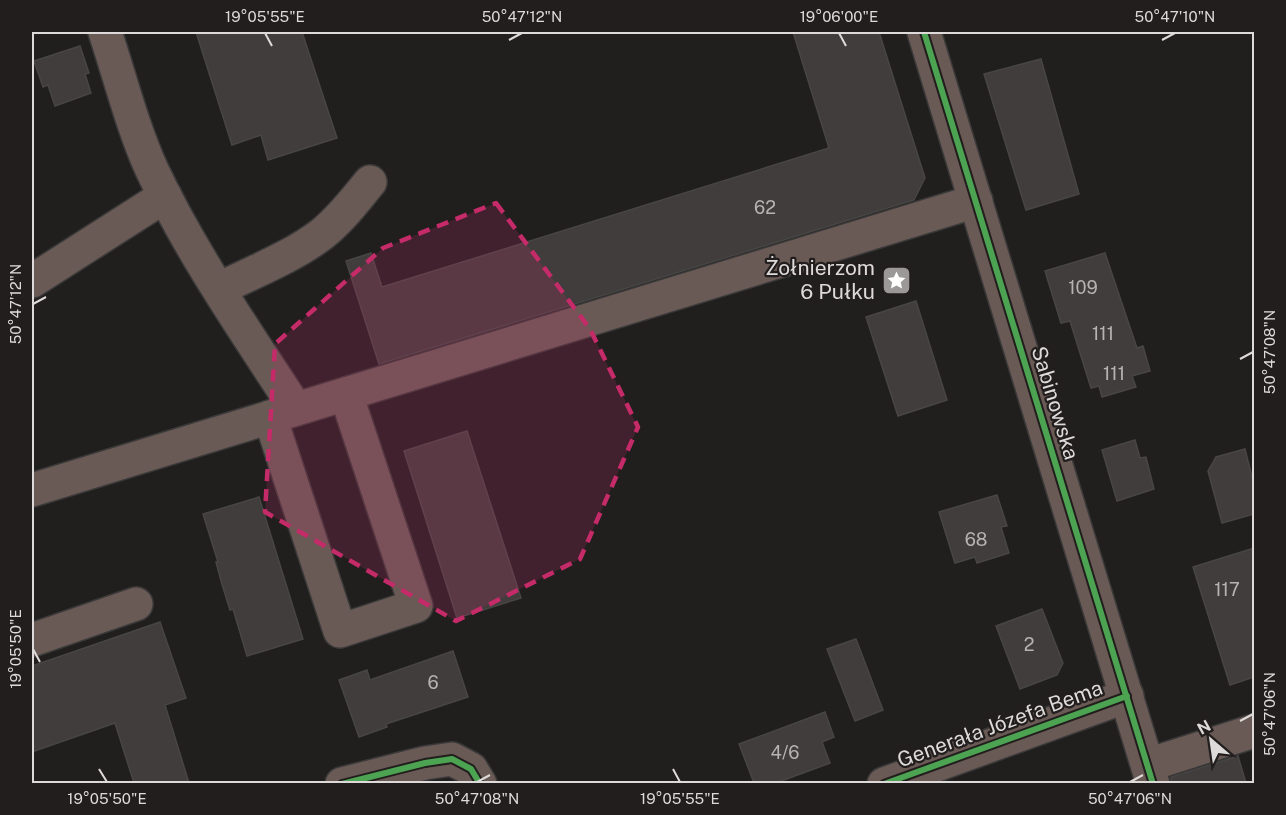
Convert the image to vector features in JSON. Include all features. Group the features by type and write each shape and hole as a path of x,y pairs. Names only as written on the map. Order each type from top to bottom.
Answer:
{"street":[{"path":"105,32 139,138 165,196 219,289 283,413 340,632 416,606 346,394"},
{"name":"Sabinowska","path":"924,32 1151,774"},
{"path":"219,289 294,251 322,234 344,213 370,182"},
{"path":"32,281 165,196"},
{"path":"32,490 976,201"},
{"path":"32,640 135,604"},
{"name":"Generała Józefa Bema","path":"884,783 1127,696"},
{"path":"1151,774 1254,731"},
{"path":"342,783 425,763 452,759 471,769 480,783"}],"highlighted area":[{"path":"496,203 590,329 638,427 580,559 456,621 265,512 275,344 383,248"}],"building":[{"path":"196,32 302,32 337,138 268,160 261,135 232,145"},
{"path":"793,32 879,32 925,178 914,200 379,364 346,261 371,253 382,287 829,148"},
{"path":"80,46 89,73 85,74 91,93 55,106 48,85 43,87 34,61"},
{"path":"1041,59 1079,194 1026,210 984,74"},
{"path":"1105,253 1137,348 1143,346 1150,371 1132,376 1136,387 1102,397 1099,386 1091,388 1070,321 1061,323 1045,271"},
{"path":"916,301 947,400 898,416 866,317"},
{"path":"467,431 521,598 457,618 404,451"},
{"path":"1135,440 1140,458 1146,457 1154,489 1117,501 1102,450"},
{"path":"1245,449 1254,485 1254,514 1222,523 1208,471 1216,457"},
{"path":"997,495 1007,526 1001,527 1009,553 977,563 975,557 955,563 939,512"},
{"path":"259,497 303,639 247,656 233,609 230,610 221,581 216,562 218,562 203,514"},
{"path":"1254,548 1254,677 1230,685 1193,567"},
{"path":"1042,609 1063,663 1057,675 1020,689 996,626"},
{"path":"160,622 186,698 165,705 189,783 134,783 115,723 32,752 32,666"},
{"path":"856,639 883,710 855,721 827,649"},
{"path":"453,651 468,697 386,724 387,727 359,737 339,680 367,670 370,680"},
{"path":"825,712 834,737 822,742 830,763 776,783 754,783 739,744"},
{"path":"1238,756 1246,783 1171,783 1171,777"}],"cycle path":[{"path":"924,32 1153,784"},
{"path":"884,784 1127,696"},
{"path":"342,784 425,763 452,759 471,769 480,784"}],"place":[{"name":"Żołnierzom 6 Pułku","path":"896,280"}]}
